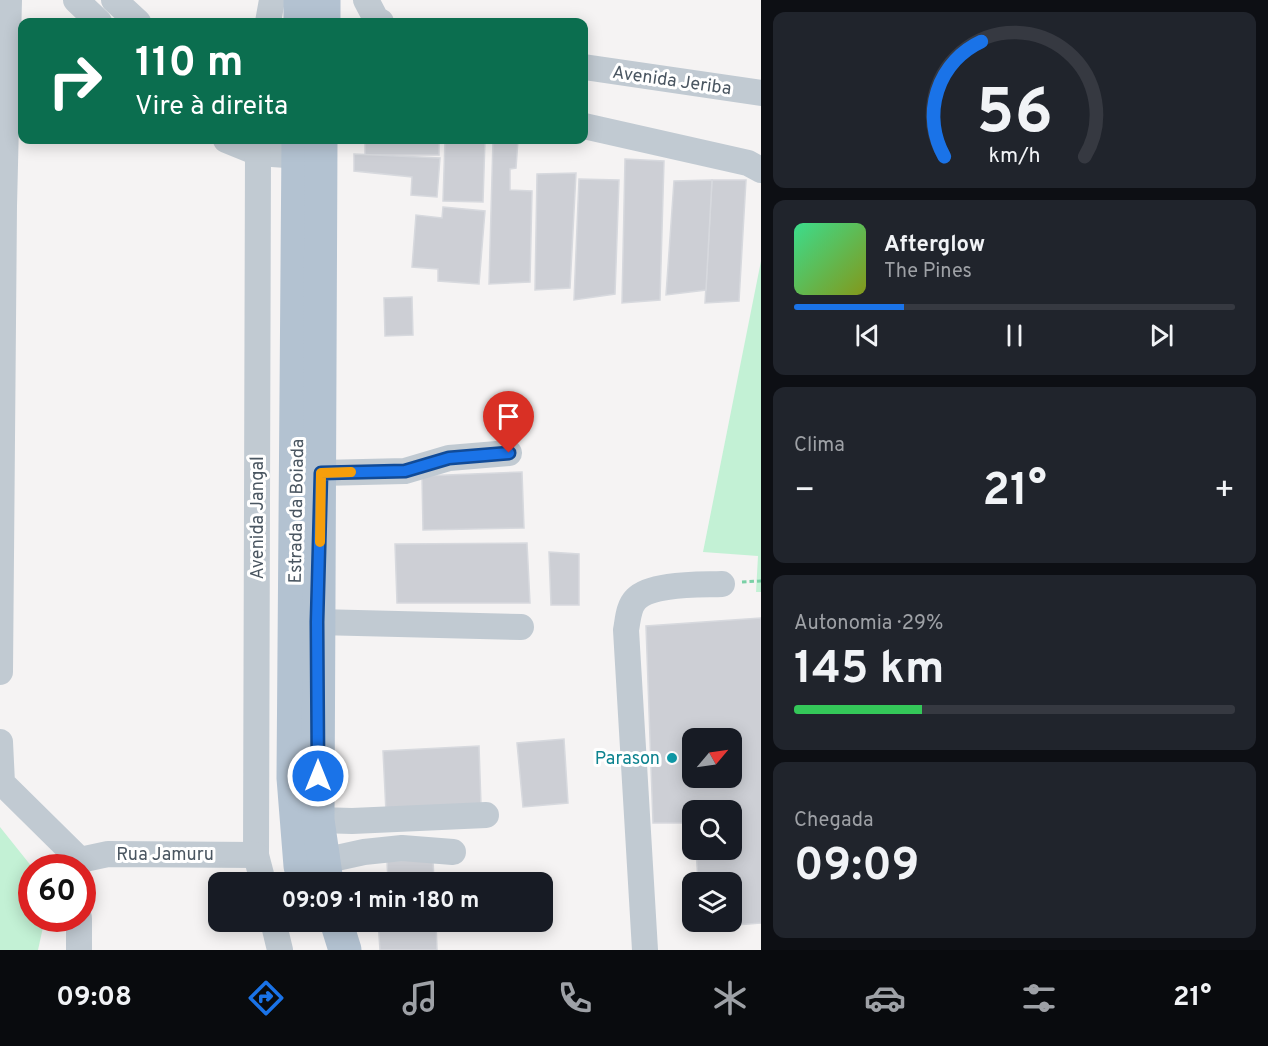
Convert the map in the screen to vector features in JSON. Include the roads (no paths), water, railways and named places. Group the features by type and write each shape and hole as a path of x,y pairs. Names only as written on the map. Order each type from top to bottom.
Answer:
{"main road":[{"path":"300,0 300,18"},
{"path":"324,0 324,18"},
{"name":"Estrada da Boiada","path":"309,148 321,473 317,622 318,872"},
{"name":"Estrada da Boiada","path":"309,148 293,778 300,866 312,872"},
{"path":"317,932 322,950"},
{"path":"339,932 345,950"}],"street":[{"path":"0,672 4,206 9,0"},
{"path":"76,0 95,18"},
{"path":"114,0 134,18"},
{"path":"269,18 272,0"},
{"path":"366,0 375,18"},
{"name":"Avenida Jeriba","path":"588,68 761,93"},
{"path":"588,127 748,163 761,170"},
{"path":"236,144 258,153 309,148"},
{"name":"Avenida Jangal","path":"258,153 256,855 260,872"},
{"path":"321,473 405,471 449,458 509,453"},
{"path":"645,950 626,630 630,608 636,599 647,592 661,588 722,584"},
{"path":"317,622 520,627"},
{"name":"Rua Jamuru","path":"0,742 1,783 71,854"},
{"path":"318,820 352,821 486,815"},
{"path":"324,872 364,852 402,849 453,852"},
{"name":"Rua Jamuru","path":"96,858 108,854 256,855"},
{"path":"79,932 79,950"},
{"path":"276,932 280,950"}],"place":[{"name":"Parason","path":"672,758"}]}
